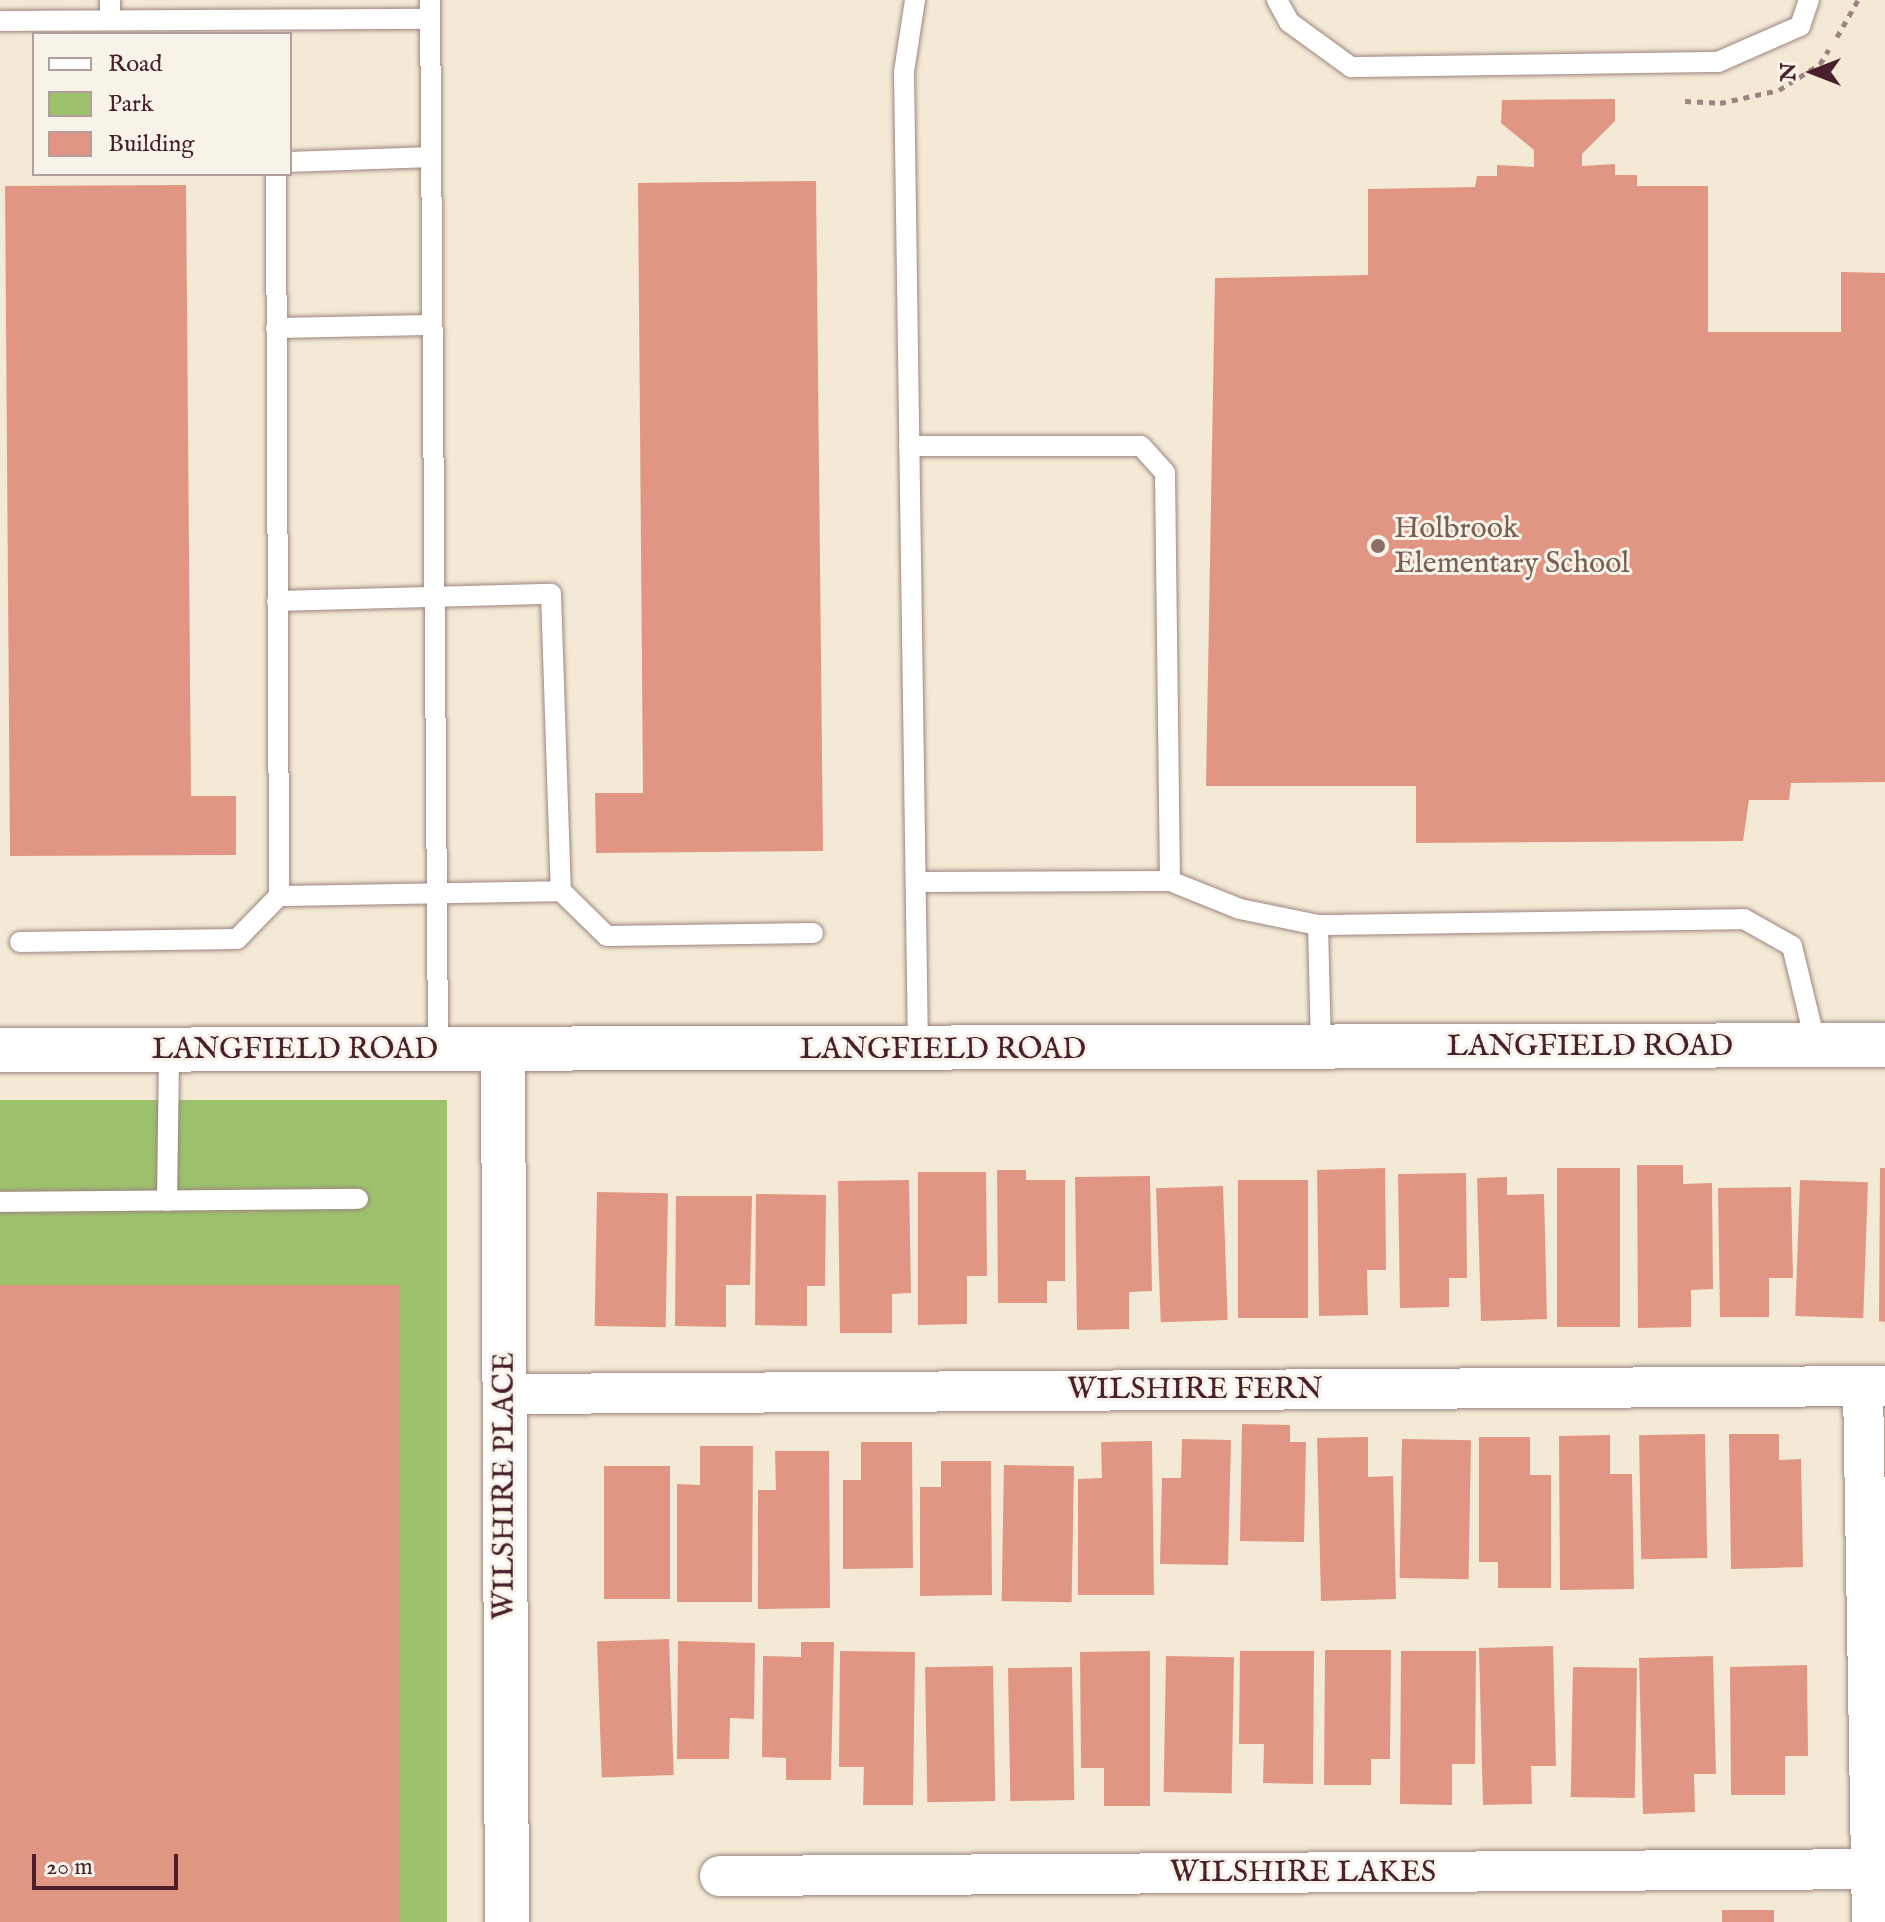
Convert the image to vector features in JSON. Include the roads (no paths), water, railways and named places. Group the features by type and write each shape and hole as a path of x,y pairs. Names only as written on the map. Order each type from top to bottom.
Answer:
{"street":[{"name":"LANGFIELD ROAD","path":"0,1050 918,1050 1885,1045"},
{"name":"WILSHIRE PLACE","path":"503,1050 507,1922"},
{"name":"WILSHIRE FERN","path":"505,1394 1874,1386"},
{"path":"1872,1922 1878,1869 1874,1386"},
{"name":"WILSHIRE LAKES","path":"720,1876 1878,1869"}],"lane":[{"path":"915,0 904,72 918,1050"},
{"path":"1277,0 1289,22 1351,67 1718,62 1800,26 1809,0"},
{"path":"0,21 110,10 430,9 430,325 438,1050"},
{"path":"292,162 430,157"},
{"path":"20,942 237,939 279,896 276,176"},
{"path":"276,328 430,325"},
{"path":"909,446 1141,446 1165,473 1170,881"},
{"path":"277,601 433,591 551,594 561,891 607,936 813,933"},
{"path":"916,882 1170,881 1240,909 1318,925 1744,919 1792,946 1816,1045"},
{"path":"279,896 436,896 561,891"},
{"path":"1318,925 1321,1048"},
{"path":"167,1201 169,1050"},
{"path":"0,1202 358,1199"}],"place":[{"name":"Holbrook Elementary School","path":"1378,546"}]}
